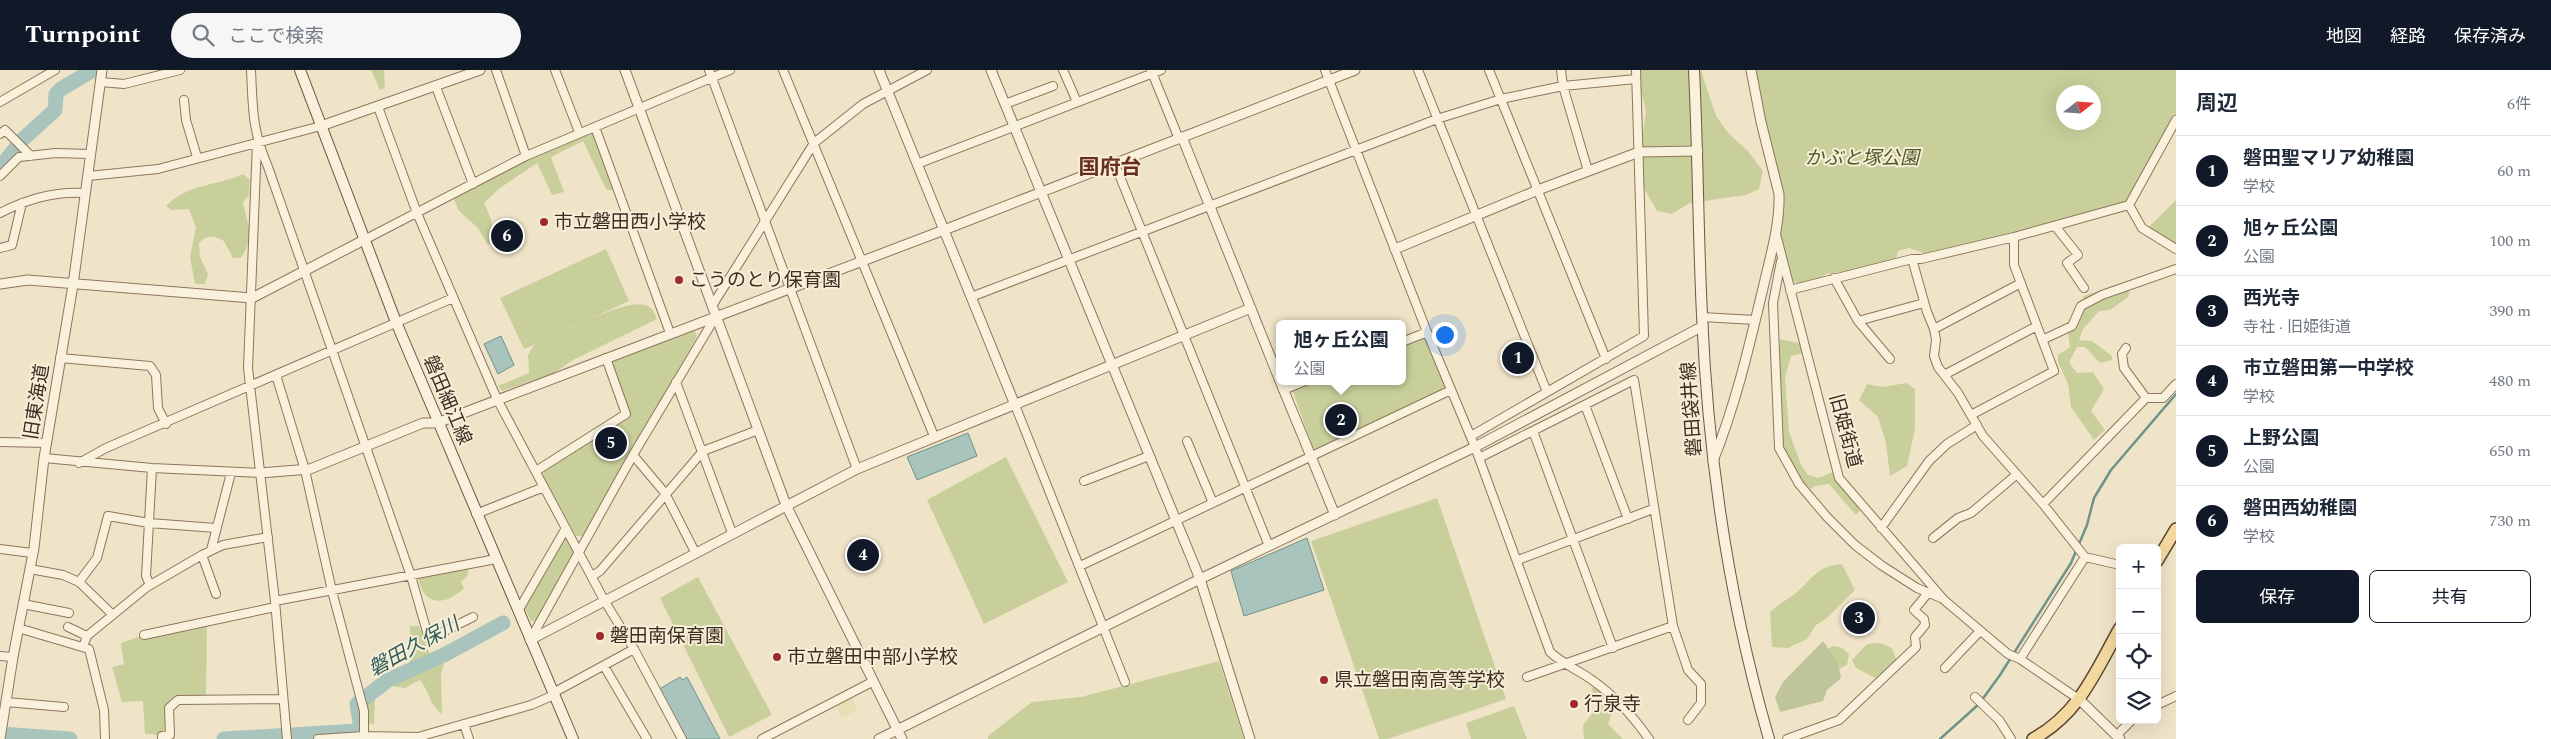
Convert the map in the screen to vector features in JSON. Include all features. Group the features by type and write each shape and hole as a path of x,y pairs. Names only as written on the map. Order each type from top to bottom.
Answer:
{"main road":[{"name":"磐田細江線","path":"300,70 364,240 437,423 573,739"},
{"name":"磐田袋井線","path":"1694,70 1702,321 1713,461 1728,567 1741,630 1769,739"},
{"path":"2161,555 2175,536"},
{"path":"2033,739 2058,723 2080,700 2117,634"}],"street":[{"path":"0,102 55,70"},
{"name":"旧東海道","path":"0,739 12,657 30,570 46,443 73,285 102,70"},
{"path":"101,82 124,84 180,70"},
{"path":"251,70 253,123 257,141 411,576 429,639 473,617"},
{"path":"88,176 158,169 257,141 321,126 480,70"},
{"path":"496,70 526,156"},
{"path":"555,70 579,132"},
{"path":"624,70 786,505 872,682 902,739"},
{"path":"0,284 28,280 252,298 526,156 638,108 711,73 730,70"},
{"path":"783,70 934,436"},
{"path":"879,70 1015,404 1125,682"},
{"path":"712,306 814,143 863,104 887,89 927,70"},
{"path":"991,70 1200,579 1250,739"},
{"path":"1063,70 1077,102"},
{"path":"917,164 1161,70"},
{"path":"1325,70 1427,332 1471,436 1518,560 1550,652 1562,663 1607,691 1634,716 1649,739"},
{"path":"44,458 80,463 231,473 305,470 424,423 437,423 944,230 1114,162 1355,70"},
{"path":"1418,70 1547,392"},
{"path":"1489,70 1606,359"},
{"path":"1561,70 1588,171"},
{"path":"1471,436 1644,336 1636,70"},
{"name":"旧姫街道","path":"1751,70 1761,122 1779,194 1776,231 1781,259 1809,352 1835,467 1847,489 1944,600 2008,654 2020,659 2080,700"},
{"path":"1152,72 1210,205 1276,371"},
{"path":"711,73 857,469"},
{"path":"971,296 1437,119 1501,99 1564,86 1636,79"},
{"path":"1005,104 1053,86"},
{"path":"436,87 473,184"},
{"path":"184,100 186,120 197,157"},
{"path":"378,107 418,213 497,399 604,600 634,649 682,739"},
{"path":"1790,290 1912,258 1921,258 2014,237 2129,205 2176,120"},
{"path":"594,127 670,333"},
{"path":"0,134 5,130 30,156"},
{"path":"257,141 248,368 268,537 287,739"},
{"path":"1396,249 1538,190 1639,152 1698,151"},
{"path":"0,176 19,157 56,153 90,154"},
{"path":"1114,162 1269,546"},
{"path":"0,213 45,195 85,193"},
{"path":"0,248 12,245 22,203"},
{"path":"2129,205 2142,228 2176,249"},
{"path":"2055,226 2078,255 2067,263 2084,288"},
{"path":"1713,461 1722,438 1755,320 1776,231"},
{"path":"1971,415 2054,372 2014,265 2014,237"},
{"path":"1912,258 1924,303 1934,329 1936,340 1934,356 1944,375 1958,393 1977,425 1996,453 2044,504 2085,557 2116,564"},
{"path":"1781,259 1773,303 1779,448 1800,484 1827,517 1855,545 1881,565 1928,593 1944,600"},
{"path":"2042,340 2072,326 2081,306 2102,295 2176,269"},
{"path":"1834,278 1858,321 1890,359"},
{"path":"1934,329 2020,283"},
{"path":"80,463 106,448 166,424 453,298"},
{"path":"1858,321 1924,303"},
{"path":"530,640 695,552 857,469 1251,308"},
{"path":"530,640 633,455 716,316"},
{"path":"879,739 1200,579 1475,447 1702,321 1755,320"},
{"path":"1944,375 2037,326"},
{"path":"1406,340 1427,332"},
{"path":"2126,348 2122,354 2124,368 2146,398"},
{"path":"60,358 150,366 156,375 158,408 166,424"},
{"path":"536,471 626,414 606,358"},
{"path":"276,375 305,470 332,591 364,711 364,736"},
{"path":"1479,458 1634,380 1673,626 1688,670 1701,684 1701,703 1688,720"},
{"path":"676,382 732,533"},
{"path":"2044,504 2146,398 2163,398 2176,384"},
{"path":"1281,385 1335,515"},
{"path":"1080,566 1452,390"},
{"path":"1585,405 1628,519"},
{"path":"1881,528 1929,461 1947,444 1977,425"},
{"path":"592,576 600,571 703,451 758,430"},
{"path":"1533,431 1575,540 1613,648"},
{"path":"1188,440 1214,503"},
{"path":"0,442 46,443"},
{"path":"633,455 665,493 695,552"},
{"path":"1084,481 1149,456"},
{"path":"150,585 146,576 152,468"},
{"path":"211,550 231,473"},
{"path":"1933,538 1958,518 1971,513 2016,475"},
{"path":"476,514 544,487"},
{"path":"1518,560 1653,509"},
{"path":"80,582 97,558 108,516 149,523 216,528"},
{"path":"518,611 566,528"},
{"path":"83,647 87,636 150,585 223,545 268,537"},
{"path":"0,549 32,553"},
{"path":"202,555 216,594"},
{"path":"2020,659 2085,557"},
{"path":"144,636 332,591 496,559"},
{"path":"30,570 63,574 80,582 113,615"},
{"path":"1787,739 1839,720 1916,647 1915,637 1925,625 1924,619 1914,610 1928,593"},
{"path":"23,604 69,613"},
{"path":"1527,677 1562,663 1613,648 1673,626"},
{"path":"68,627 87,636"},
{"path":"18,628 89,649 102,701 105,739"},
{"path":"1945,668 1980,631"},
{"path":"318,739 364,736 418,737 531,705 634,649"},
{"path":"0,656 12,657"},
{"path":"604,666 647,739"},
{"path":"762,739 872,682"},
{"path":"2161,703 2176,696"},
{"path":"1975,697 1999,720 2011,739"},
{"path":"162,739 162,736 170,735 169,708 178,700 282,699"},
{"path":"2080,700 2118,737 2129,724"},
{"path":"6,702 64,706"},
{"path":"464,724 469,739"}],"shaded area":[{"path":"851,697 858,709 842,718 836,706 838,703"}],"green space":[{"path":"371,70 384,70 385,88 380,90"},
{"path":"1635,70 1701,70 1716,116 1729,134 1747,150 1763,171 1759,189 1746,195 1690,203 1672,214 1657,211 1644,188 1642,140 1646,111"},
{"name":"かぶと塚公園","path":"1751,70 2176,70 2176,121 2124,204 1929,255 1909,248 1898,251 1896,259 1883,266 1826,274 1809,285 1794,282 1781,259 1779,210"},
{"path":"593,129 618,192 606,189 583,141 551,157 564,192 552,195 537,163 500,188 484,203 491,219 495,240 488,245 478,228 459,211 452,195 549,145"},
{"path":"243,174 250,180 249,195 243,202 249,230 246,250 241,258 233,258 224,241 211,237 202,240 199,243 200,257 208,274 205,284 195,284 190,257 196,228 189,209 171,210 166,206 193,189"},
{"path":"2176,200 2176,246 2145,231"},
{"path":"606,249 629,301 560,333 604,313 628,305 639,304 648,306 653,310 657,319 573,360 554,373 502,391 498,386 529,373 528,355 534,345 524,349 500,298"},
{"path":"2115,285 2130,288 2128,297 2110,310 2099,311 2083,329 2079,340 2092,341 2112,356 2112,360 2100,363 2085,347 2077,347 2069,362 2077,373 2093,372 2104,389 2091,411 2105,430 2094,440 2071,407 2068,384 2058,362 2058,355 2070,347 2068,333 2084,296"},
{"path":"695,331 697,337 584,536 576,536 543,475 544,469 625,417 611,367 612,360"},
{"path":"1423,337 1428,339 1446,386 1443,390 1316,449 1313,448 1293,392 1294,389 1304,385 1406,385 1406,344"},
{"path":"1780,339 1802,344 1809,352 1791,356 1785,377 1789,431 1801,465 1808,475 1818,478 1836,471 1860,510 1856,515 1829,484 1815,486 1811,489 1806,485 1787,464 1782,453 1778,431"},
{"path":"1906,383 1915,389 1915,429 1907,466 1890,476 1886,443 1878,417 1859,400 1867,384 1883,387"},
{"path":"1006,457 1068,582 984,624 927,500"},
{"path":"1437,498 1506,699 1388,739 1379,739 1311,541"},
{"path":"566,537 575,552 537,621 531,621 524,607"},
{"path":"1842,564 1855,590 1827,618 1816,625 1807,639 1788,648 1772,647 1770,612 1796,593 1821,570"},
{"path":"468,567 468,575 461,582 464,588 456,594 442,601 429,598 424,594 418,577"},
{"path":"698,577 772,715 729,737 660,598"},
{"path":"207,622 206,700 178,700 166,706 170,735 145,734 143,701 122,702 112,667 124,664 121,643 144,635"},
{"path":"410,626 419,626 432,660 444,665 441,674 442,714 434,706 420,680 405,688 391,686 375,696 374,724 365,723 357,704 390,674 409,670 411,654"},
{"path":"1823,641 1838,663 1841,678 1827,690 1823,701 1780,712 1775,697 1783,682"},
{"path":"1880,643 1892,648 1898,664 1875,678 1856,668 1852,660 1867,644"},
{"path":"1832,646 1841,648 1849,655 1847,665 1839,669 1827,650"},
{"path":"1219,661 1244,739 988,739 988,736 1032,702 1081,697"},
{"path":"1591,687 1603,690 1615,704 1608,724 1623,739 1584,739 1583,725 1598,706"},
{"path":"1514,706 1527,739 1471,739 1466,723"}],"water":[{"path":"501,336 514,365 498,374 484,344"},
{"path":"968,433 977,456 917,480 907,457"},
{"path":"1307,538 1324,590 1244,616 1231,571"},
{"path":"680,677 683,680 687,677 720,739 684,739 656,691"}],"waterway":[{"path":"0,168 22,140 55,110 56,94 93,70"},
{"path":"1940,739 1979,704 2000,675 2071,563 2087,525 2094,498 2111,470 2176,394"},
{"name":"磐田久保川","path":"224,739 357,731 361,728 357,704 388,680 444,655 503,623"},
{"name":"磐田久保川","path":"0,734 70,739"}],"place":[{"name":"市立磐田西小学校","path":"544,222"},
{"name":"磐田西幼稚園","path":"507,236"},
{"name":"こうのとり保育園","path":"679,280"},
{"name":"磐田聖マリア幼稚園","path":"1518,358"},
{"name":"旭ヶ丘公園","path":"1341,420"},
{"name":"上野公園","path":"611,443"},
{"name":"市立磐田第一中学校","path":"863,555"},
{"name":"西光寺","path":"1859,618"},
{"name":"磐田南保育園","path":"600,636"},
{"name":"市立磐田中部小学校","path":"777,657"},
{"name":"県立磐田南高等学校","path":"1324,680"},
{"name":"行泉寺","path":"1574,704"}],"district":[{"name":"国府台","path":"1110,168"}]}
